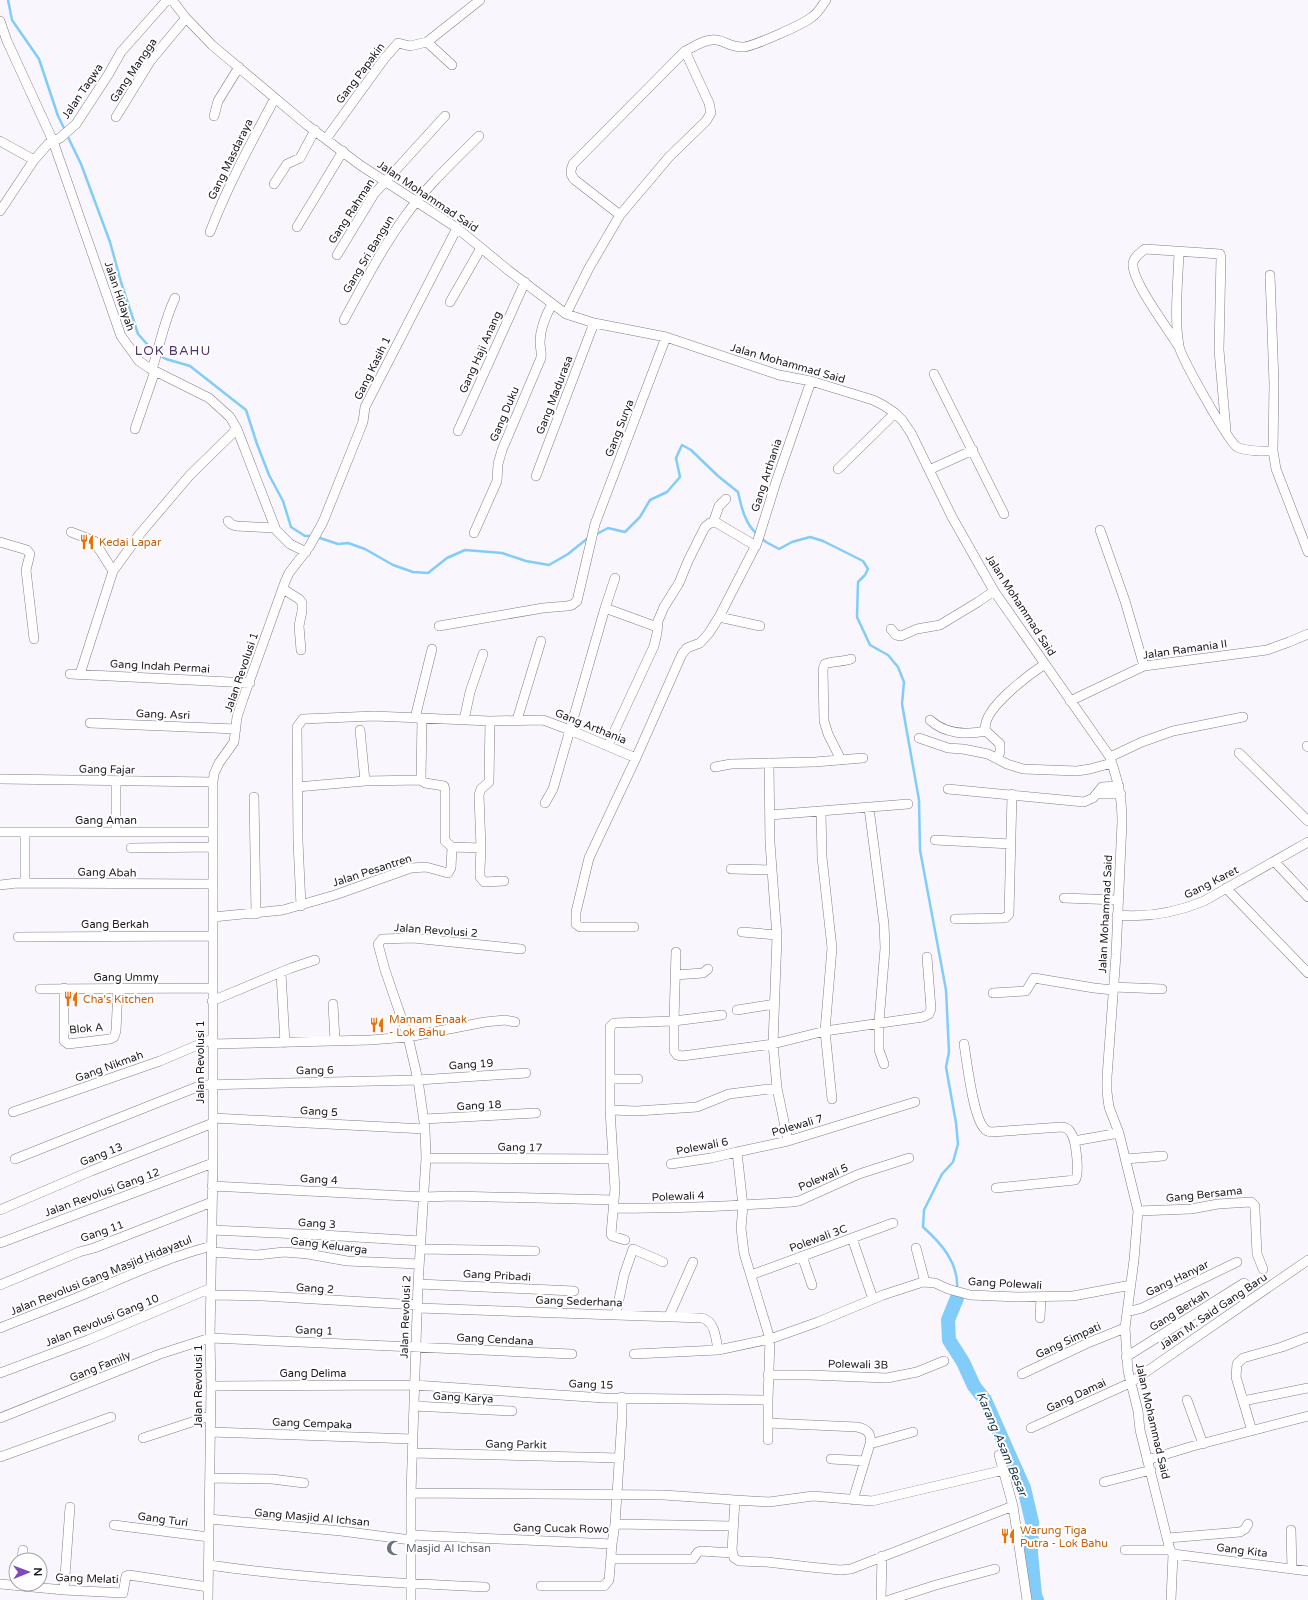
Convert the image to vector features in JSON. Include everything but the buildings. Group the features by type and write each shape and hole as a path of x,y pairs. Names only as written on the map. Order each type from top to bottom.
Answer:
{"street":[{"name":"Jalan Taqwa","path":"1,208 34,160 57,139 71,129 86,109 121,52 167,0"},
{"name":"Jalan Mohammad Said","path":"172,0 186,18 208,41 326,139 385,181 457,228 566,314 594,323 666,337 779,375 811,381 873,400 895,413 911,433 952,517 994,591 1111,760 1120,790 1122,822 1113,988 1106,1077 1109,1107 1119,1134 1138,1210 1131,1286 1125,1328 1126,1357 1130,1382 1138,1411 1140,1430 1171,1552 1172,1600"},
{"name":"Gang Papakin","path":"326,139 398,43 410,46 427,42 480,0"},
{"path":"620,215 570,176 570,170 573,164 685,51 712,40 720,41 730,46 748,46 807,20 816,13 826,0"},
{"name":"Gang Mangga","path":"116,117 151,60 186,18"},
{"name":"Jalan Hidayah","path":"0,21 7,41 57,139 121,336 139,361 209,398 230,417 237,429 275,528 290,544 308,549"},
{"path":"427,42 452,65"},
{"path":"566,314 589,268 620,215 669,158 706,121 711,113 709,103 685,51"},
{"path":"214,116 218,101 239,67"},
{"name":"Gang Masdaraya","path":"210,232 223,199 251,140 275,98"},
{"name":"Gang Rahman","path":"337,255 374,194 445,116"},
{"path":"274,184 287,164 300,158 315,130"},
{"name":"Gang Sri Bangun","path":"344,320 406,214 446,169 479,136"},
{"path":"0,141 34,160"},
{"path":"297,227 343,151"},
{"name":"Gang Kasih 1","path":"308,549 323,522 363,422 365,406 457,228"},
{"path":"450,302 481,248"},
{"path":"1179,347 1143,292 1133,269 1137,255 1145,249 1220,254 1219,350 1226,431"},
{"path":"1179,252 1177,324 1181,354 1201,392 1237,447 1273,451"},
{"path":"1270,275 1274,382 1273,451 1276,469 1308,552"},
{"name":"Gang Haji Anang","path":"458,431 525,282"},
{"path":"135,429 154,370 162,329 175,298"},
{"name":"Gang Duku","path":"474,533 497,481 498,464 502,450 541,358 542,352 540,340 546,318 552,304"},
{"name":"Gang Madurasa","path":"536,476 594,323"},
{"name":"Gang Surya","path":"439,626 543,608 572,605 576,601 592,532 666,337"},
{"path":"934,374 1004,514"},
{"name":"Gang Arthania","path":"301,906 298,841 298,727 303,719 374,716 490,721 543,720 608,745 636,758 682,654 687,648 700,643 719,617 757,544 811,381"},
{"path":"838,469 895,413"},
{"path":"80,674 113,571 139,535 190,476 237,429"},
{"path":"929,470 973,450"},
{"path":"712,523 719,506 726,499"},
{"path":"228,522 236,526 275,528"},
{"path":"608,745 654,646 657,627 664,607 679,582 705,527 708,524 717,523 757,544"},
{"path":"1100,530 1125,601 1144,666"},
{"path":"71,532 94,540 113,571"},
{"path":"0,542 27,550 30,554 26,570 34,639"},
{"name":"Jalan Revolusi 1","path":"208,1600 210,1416 212,1386 210,1338 213,1164 213,782 214,774 219,763 234,742 239,713 283,589 290,573 308,549"},
{"path":"545,803 553,789 615,578"},
{"path":"283,589 299,599 302,603 300,626 301,650"},
{"path":"891,629 896,635 901,636 917,629 940,625 994,591"},
{"path":"605,608 657,627"},
{"path":"719,617 760,626"},
{"name":"Jalan Ramania II","path":"1070,701 1144,666 1267,650 1308,634"},
{"path":"517,720 541,641"},
{"path":"421,780 418,718 432,649"},
{"path":"464,720 470,692 483,654"},
{"path":"841,760 828,734 824,721 823,669 825,664 851,659"},
{"path":"997,758 1000,752 1000,744 986,731 986,723 997,704 1016,685 1045,664"},
{"name":"Gang Indah Permai","path":"70,674 250,683"},
{"path":"918,738 936,744 976,751 1023,769 1077,771 1090,769 1111,760 1142,742 1173,732 1243,717"},
{"path":"930,720 942,727 961,733 968,734 986,731"},
{"path":"490,721 489,782 481,790 479,795 481,848 480,870 484,882 504,881"},
{"name":"Gang. Asri","path":"90,723 236,729"},
{"path":"360,730 365,781"},
{"path":"1239,753 1308,821"},
{"path":"634,927 580,927 576,924 576,912 589,858 636,758"},
{"path":"715,767 731,764 863,758"},
{"path":"769,763 772,870 777,935 773,1044 777,1088 788,1141"},
{"name":"Gang Fajar","path":"0,779 213,782"},
{"path":"298,787 365,781 421,780 425,783 444,786 445,841 452,847 481,848"},
{"path":"116,781 116,832"},
{"path":"948,789 1086,802 1098,794 1120,790"},
{"path":"955,920 1007,917 1009,911 1012,794"},
{"path":"254,798 256,914"},
{"path":"770,815 908,804"},
{"path":"869,808 884,924 885,948 879,1022 879,1050 884,1064"},
{"path":"821,812 822,857 832,948 825,1031 832,1099"},
{"name":"Gang Aman","path":"0,832 212,832"},
{"path":"25,832 25,883"},
{"path":"935,840 1011,844"},
{"name":"Gang Karet","path":"1117,915 1150,916 1178,911 1204,901 1308,842"},
{"path":"132,848 212,847"},
{"name":"Jalan Pesantren","path":"301,906 411,868 426,867 448,873 451,868 452,847"},
{"path":"1275,862 1308,897"},
{"path":"731,869 772,870"},
{"name":"Gang Abah","path":"0,885 25,883 213,884"},
{"path":"1226,888 1308,974"},
{"path":"1064,898 1117,900"},
{"path":"213,917 256,914 301,906"},
{"path":"742,932 777,935"},
{"name":"Gang Berkah","path":"18,937 213,936"},
{"name":"Jalan Revolusi 2","path":"411,1600 412,1439 418,1284 426,1158 425,1129 418,1080 408,1037 385,970 378,944 382,939 413,938 521,949"},
{"path":"676,952 674,1051 678,1056 773,1044 825,1031 879,1022 923,1017 929,1014 932,1010 927,957"},
{"path":"212,1001 291,968 315,960"},
{"path":"675,975 703,973 708,969"},
{"path":"281,973 285,1043"},
{"path":"993,993 1026,991 1034,978 1094,988 1162,989"},
{"name":"Blok A","path":"64,988 64,1041 68,1044 114,1037 116,1030 118,989"},
{"name":"Gang Ummy","path":"40,989 212,988"},
{"path":"333,1004 335,1040"},
{"path":"737,1010 775,1004"},
{"path":"625,1240 612,1236 611,1234 614,1204 610,1110 610,1026 614,1023 674,1022 722,1015"},
{"path":"212,1041 285,1043 408,1037 485,1022 505,1020 515,1022"},
{"name":"Gang Nikmah","path":"14,1112 160,1061 212,1041"},
{"path":"964,1044 978,1117 983,1128 992,1132 1061,1127 1071,1132 1074,1141 1077,1170 1077,1177 1075,1180 996,1188"},
{"name":"Gang 19","path":"418,1080 526,1073"},
{"path":"610,1079 638,1079"},
{"name":"Gang 6","path":"212,1084 418,1080"},
{"path":"15,1159 182,1092 202,1085 212,1084"},
{"path":"610,1110 697,1107 729,1094 777,1088"},
{"name":"Polewali 7","path":"737,1152 788,1141 915,1102"},
{"name":"Gang 18","path":"424,1120 536,1114"},
{"name":"Gang 5","path":"212,1120 425,1129"},
{"name":"Gang 13","path":"0,1210 212,1120"},
{"path":"1074,1141 1119,1134"},
{"path":"737,1152 743,1206 741,1228 742,1242 750,1275 770,1339 768,1375 768,1440"},
{"name":"Polewali 6","path":"671,1164 711,1158 737,1152"},
{"path":"1125,1160 1163,1156"},
{"name":"Gang 17","path":"426,1158 613,1159"},
{"name":"Polewali 5","path":"743,1206 798,1201 859,1174 909,1158"},
{"name":"Jalan Revolusi Gang 12","path":"0,1243 213,1164"},
{"name":"Gang 4","path":"212,1186 424,1197 454,1196 614,1204"},
{"name":"Gang 11","path":"0,1285 79,1252 94,1248 212,1202"},
{"name":"Gang Bersama","path":"1138,1210 1191,1209 1218,1204 1251,1202 1255,1206 1256,1210 1257,1254 1263,1269"},
{"name":"Polewali 4","path":"614,1204 648,1209 743,1206"},
{"name":"Polewali 3C","path":"750,1275 893,1223"},
{"name":"Gang 3","path":"212,1230 323,1235 421,1245 535,1251"},
{"path":"852,1238 873,1299"},
{"path":"916,1248 925,1282"},
{"name":"Gang Keluarga","path":"212,1249 257,1255 284,1252 308,1254 347,1261 420,1264"},
{"name":"Jalan Revolusi Gang Masjid Hidayatul","path":"0,1328 193,1250 212,1249"},
{"path":"616,1314 624,1275 633,1249 663,1262"},
{"path":"802,1256 812,1285"},
{"name":"Jalan M. Said Gang Baru","path":"1130,1382 1308,1260"},
{"path":"669,1316 693,1262"},
{"name":"Gang Hanyar","path":"1127,1312 1142,1308 1237,1262"},
{"name":"Gang Polewali","path":"634,1354 718,1350 770,1339 818,1322 908,1286 925,1282 935,1283 948,1289 970,1295 1041,1297 1073,1296 1131,1286"},
{"name":"Gang Pribadi","path":"418,1284 574,1291"},
{"name":"Gang Berkah","path":"1126,1357 1244,1284"},
{"name":"Gang 2","path":"211,1291 418,1307"},
{"name":"Jalan Revolusi Gang 10","path":"0,1373 211,1291"},
{"path":"1040,1318 1041,1297"},
{"name":"Gang Sederhana","path":"418,1307 702,1318 708,1320 712,1326 718,1350"},
{"name":"Gang Simpati","path":"1022,1374 1090,1342 1125,1328"},
{"path":"1252,1431 1236,1377 1236,1370 1240,1361 1243,1358 1308,1337"},
{"name":"Gang 1","path":"210,1338 416,1347"},
{"name":"Gang Family","path":"0,1418 160,1354 210,1338"},
{"name":"Gang Cendana","path":"416,1347 572,1354"},
{"name":"Polewali 3B","path":"768,1375 887,1378 904,1376 918,1372 944,1361"},
{"name":"Gang Damai","path":"1031,1428 1130,1382"},
{"name":"Gang Delima","path":"212,1386 415,1385"},
{"name":"Gang 15","path":"415,1385 584,1397 768,1400"},
{"path":"1243,1401 1308,1388"},
{"name":"Gang Cucak Rowo","path":"411,1537 612,1544 620,1458 622,1397"},
{"path":"1187,1400 1203,1444"},
{"name":"Gang Karya","path":"414,1406 512,1411"},
{"path":"143,1438 210,1416"},
{"path":"1147,1460 1308,1416"},
{"path":"0,1457 111,1417"},
{"path":"768,1423 863,1428 866,1430 870,1435 870,1444 853,1500"},
{"name":"Gang Cempaka","path":"210,1432 412,1439"},
{"path":"870,1444 913,1432"},
{"name":"Gang Parkit","path":"412,1453 620,1458"},
{"path":"999,1455 1013,1506 1027,1600"},
{"path":"831,1459 865,1461"},
{"path":"411,1493 617,1496 664,1495 769,1502 813,1496 872,1502 1004,1470"},
{"path":"1104,1482 1150,1470"},
{"path":"210,1478 272,1479 304,1483"},
{"path":"735,1500 732,1553 734,1558 739,1561 767,1562 810,1568 846,1570 1013,1506"},
{"path":"64,1590 70,1507"},
{"name":"Gang Masjid Al Ichsan","path":"209,1519 411,1537"},
{"path":"615,1524 733,1526"},
{"path":"1168,1538 1240,1532 1245,1530 1248,1524"},
{"name":"Gang Turi","path":"114,1525 209,1537"},
{"path":"1291,1530 1292,1568"},
{"path":"541,1586 604,1586 609,1580 612,1559 612,1544"},
{"name":"Gang Kita","path":"1125,1550 1171,1552 1308,1571"},
{"path":"612,1559 694,1559 698,1552 701,1551 732,1553"},
{"path":"881,1600 882,1556"},
{"path":"209,1565 342,1580 484,1587"},
{"path":"889,1600 936,1585 995,1569"},
{"name":"Gang Melati","path":"48,1588 123,1596 125,1579 126,1576 129,1575 208,1588"}],"waterway":[{"path":"8,0 12,20 39,59 58,116 65,130"},
{"path":"67,135 81,164 110,242 138,334 155,353"},
{"path":"159,355 166,359 190,366 246,410 257,444 269,475 283,501 291,527 305,536 312,536"},
{"path":"595,535 608,528 625,532 640,517 650,500 667,492 680,477 676,458 682,445 691,450 718,476 738,492 742,509 749,525 757,534"},
{"path":"317,537 338,544 348,543 365,549 393,565 413,572 428,573 447,558 465,550 502,553 526,561 549,565 568,554 588,538"},
{"path":"761,538 779,549 792,542 810,537 823,541 863,561 868,569 865,575 858,582 857,617 870,645 888,655 898,667 904,682 902,704 919,800 920,850 946,990 949,1052 946,1067 956,1123 958,1144 953,1162 942,1174 924,1210 923,1227 948,1254 955,1271 957,1289"},
{"name":"Karang Asam Besar","path":"957,1298 948,1320 949,1340 963,1362 974,1386 985,1400 1024,1488 1032,1522 1031,1553 1035,1595 1037,1600"}],"place":[{"name":"Kedai Lapar","path":"87,542"},
{"name":"Cha's Kitchen","path":"71,999"},
{"name":"Mamam Enaak - Lok Bahu","path":"377,1025"},
{"name":"Warung Tiga Putra - Lok Bahu","path":"1008,1536"},
{"name":"Masjid Al Ichsan","path":"394,1548"}],"district":[{"name":"LOK BAHU","path":"173,350"}]}
